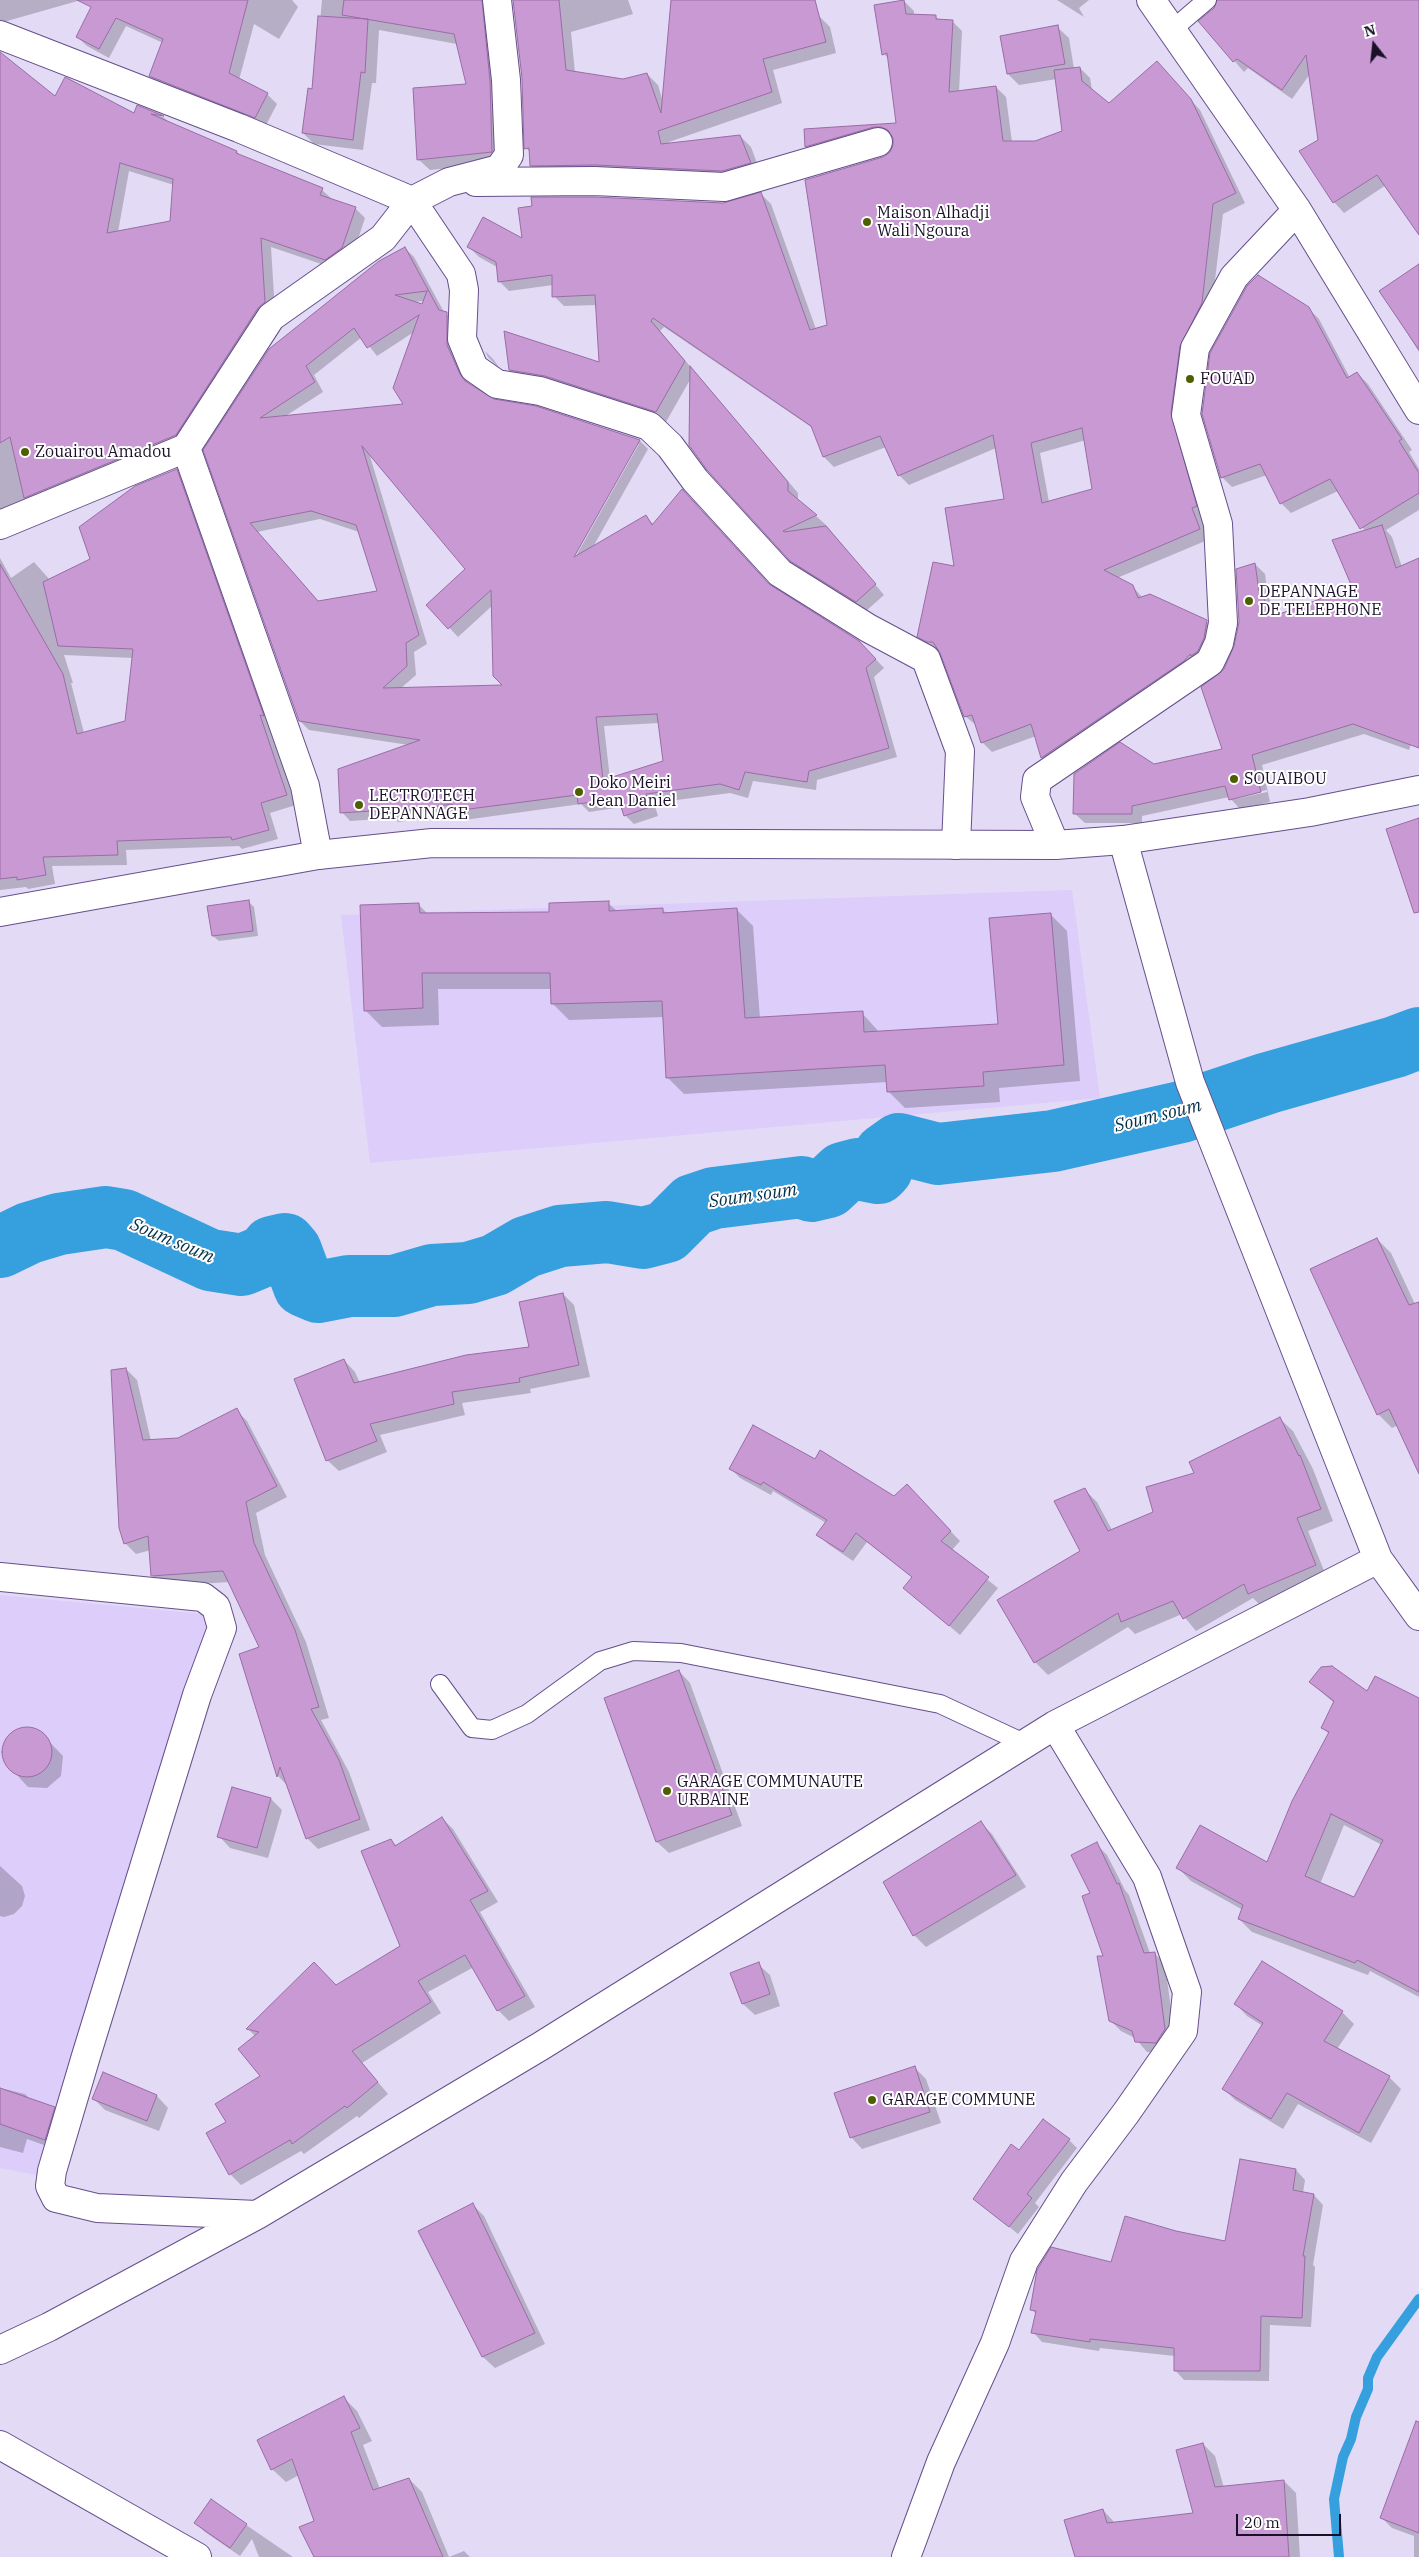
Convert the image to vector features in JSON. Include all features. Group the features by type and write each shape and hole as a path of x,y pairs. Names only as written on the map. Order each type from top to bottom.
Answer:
{"street":[{"path":"0,525 186,448 271,317 383,238 412,201 448,182 499,168 509,155 506,80 497,0"},
{"path":"1151,0 1297,210 1419,410"},
{"path":"0,35 238,128 412,201 461,274 464,290 462,339 474,368 497,384 540,391 649,426 670,446 695,480 780,573 868,628 926,658 960,751 956,845"},
{"path":"448,182 594,181 724,187 878,142"},
{"path":"1055,845 1035,798 1037,780 1210,662 1219,643 1223,623 1218,524 1186,415 1195,348 1234,277 1297,210"},
{"path":"186,448 305,786 318,855"},
{"path":"0,912 318,855 432,843 1055,845 1123,840 1310,812 1419,790"},
{"path":"1123,840 1190,1082 1378,1559 1419,1616"},
{"path":"0,2350 49,2327 257,2215 541,2046 1055,1725 1378,1559"},
{"path":"0,1577 203,1597 216,1607 222,1628 197,1695 55,2161 50,2186 56,2198 97,2208 257,2215"},
{"path":"906,2557 941,2462 995,2343 1024,2261 1074,2182 1126,2113 1183,2031 1186,1992 1147,1877 1055,1725"},
{"path":"0,2445 197,2557"}],"lane":[{"path":"1172,29 1207,0"},
{"path":"440,1684 472,1728 492,1730 527,1714 600,1660 632,1651 681,1653 940,1704 1026,1744"}],"shaded area":[{"path":"1072,890 1100,1098 370,1163 341,915"},
{"path":"0,1595 203,1614 216,1629 47,2177 0,2168"}],"building":[{"path":"77,0 248,0 229,73 268,93 255,118 149,76 163,39 116,18 99,49 76,37 91,7"},
{"path":"344,0 482,0 490,81 492,152 417,160 413,88 466,84 454,34 342,15"},
{"path":"513,0 559,0 566,70 623,79 647,73 661,113 671,0 815,0 826,42 763,59 772,92 658,131 661,144 740,135 751,163 722,171 595,165 530,166 529,148 524,149 522,78"},
{"path":"904,0 906,14 936,15 936,19 953,20 949,92 996,86 1003,141 1035,141 1062,131 1054,70 1080,67 1082,81 1109,103 1157,61 1191,99 1236,193 1213,204 1202,303 1180,346 1171,413 1197,506 1192,508 1200,529 1104,570 1133,585 1138,598 1150,594 1207,620 1204,638 1198,651 1191,656 1190,654 1184,661 1041,758 1031,724 981,743 972,715 964,717 940,653 933,642 927,642 917,637 933,562 954,566 945,508 1004,499 993,435 898,476 880,436 823,457 811,426 653,318 651,321 685,361 656,412 545,376 509,370 504,331 599,362 595,295 552,297 552,275 498,282 496,262 467,247 483,217 522,238 518,208 532,206 531,197 594,197 723,203 761,192 810,330 827,325 805,180 883,157 890,152 893,138 888,130 874,127 805,147 804,129 896,123 887,53 882,55 874,5","holes":["1082,428 1092,489 1042,503 1031,443"]},
{"path":"1217,0 1419,0 1419,235 1377,175 1333,203 1299,151 1318,140 1306,55 1282,90 1237,59 1233,62 1198,21 1214,8"},
{"path":"318,16 368,19 365,73 361,72 353,140 302,133 308,88 312,89"},
{"path":"1058,25 1065,64 1007,74 1000,36"},
{"path":"0,52 55,96 65,77 134,113 137,105 164,116 151,114 237,151 236,153 323,188 320,195 356,207 342,248 325,260 261,238 265,302 258,308 176,435 24,498 10,437 0,443","holes":["120,163 173,179 170,221 107,233"]},
{"path":"405,247 439,310 447,312 447,345 465,381 494,399 536,406 640,440 574,557 646,515 652,525 682,489 769,584 859,641 876,659 866,668 889,748 809,771 807,782 745,772 739,790 720,784 646,794 650,807 624,816 618,798 578,804 577,795 454,811 452,804 388,813 388,810 340,813 338,769 420,740 299,721 203,450 269,349 379,261","holes":["427,291 422,304 395,295","419,315 393,388 403,404 260,418 315,382 306,366 354,328 367,348","362,446 465,569 426,605 448,629 491,590 493,676 502,685 383,688 407,666 406,643 419,635","311,511 356,525 377,591 318,601 250,523","657,714 663,761 603,780 596,717"]},
{"path":"1419,264 1419,350 1379,291"},
{"path":"1258,275 1309,307 1347,378 1357,372 1402,439 1399,441 1419,473 1419,493 1360,529 1330,479 1280,504 1260,464 1221,478 1202,414 1210,353 1247,286"},
{"path":"690,366 788,482 788,491 817,515 783,531 826,526 876,584 856,602 790,561 707,470 689,445"},
{"path":"177,469 264,716 260,715 287,795 261,803 269,830 232,840 231,837 117,841 118,855 43,857 46,875 17,880 17,877 0,879 0,564 63,674 77,734 125,721 133,649 58,646 43,582 90,559 79,527 135,486"},
{"path":"1382,525 1396,568 1419,558 1419,748 1353,724 1252,755 1261,792 1229,800 1225,786 1132,806 1132,814 1073,814 1074,774 1120,742 1154,764 1222,749 1201,687 1224,669 1234,646 1239,622 1236,569 1255,563 1259,591 1262,590 1267,611 1275,609 1277,615 1352,587 1332,540"},
{"path":"1419,818 1419,912 1414,913 1386,829"},
{"path":"249,900 253,931 212,936 207,906"},
{"path":"609,901 609,911 663,908 663,913 737,908 745,1018 863,1011 864,1032 998,1024 989,918 1051,913 1064,1065 983,1072 984,1086 887,1092 885,1065 666,1078 662,1001 551,1004 550,973 422,973 423,1008 364,1011 360,905 419,903 420,913 549,912 549,903"},
{"path":"1377,1238 1409,1305 1419,1302 1419,1474 1389,1409 1377,1415 1310,1269"},
{"path":"563,1293 579,1365 519,1378 520,1382 452,1392 454,1404 370,1424 377,1441 326,1461 294,1379 344,1359 354,1383 466,1355 529,1347 519,1302"},
{"path":"126,1368 143,1440 178,1438 237,1408 277,1486 246,1502 254,1543 295,1630 319,1707 311,1709 339,1760 360,1819 306,1839 280,1767 277,1777 239,1654 259,1647 223,1571 151,1576 148,1536 124,1544 119,1528 111,1370"},
{"path":"1280,1417 1300,1455 1321,1509 1297,1518 1316,1565 1248,1594 1244,1584 1183,1619 1173,1601 1121,1622 1118,1613 1034,1663 997,1600 1080,1551 1054,1501 1085,1488 1108,1531 1153,1512 1146,1487 1194,1473 1189,1462"},
{"path":"753,1425 815,1459 820,1450 894,1496 907,1484 951,1531 941,1541 989,1577 949,1626 903,1588 912,1577 856,1533 843,1552 816,1535 827,1520 763,1482 761,1485 729,1469"},
{"path":"1332,1666 1367,1691 1375,1676 1419,1698 1419,1992 1357,1960 1355,1963 1238,1919 1243,1905 1176,1868 1200,1825 1267,1862 1292,1801 1329,1732 1321,1728 1334,1701 1309,1682 1321,1667","holes":["1331,1814 1383,1840 1354,1897 1305,1876"]},
{"path":"679,1670 732,1815 656,1842 604,1698"},
{"path":"22,1727 32,1727 45,1734 52,1747 52,1757 45,1770 32,1777 22,1777 13,1773 6,1766 2,1757 2,1747 6,1738 13,1731"},
{"path":"232,1787 271,1798 257,1848 217,1837"},
{"path":"442,1817 488,1891 470,1900 525,1996 497,2011 465,1955 418,1981 431,2002 352,2051 378,2082 347,2108 345,2106 292,2144 290,2140 229,2175 206,2133 226,2122 215,2104 260,2076 238,2049 259,2032 246,2029 314,1962 336,1985 400,1946 361,1851 391,1839 395,1846"},
{"path":"981,1821 1016,1875 913,1936 883,1882"},
{"path":"1097,1842 1117,1884 1119,1883 1144,1953 1155,1952 1165,2029 1156,2043 1135,2042 1132,2031 1109,2021 1097,1956 1103,1956 1082,1896 1090,1893 1071,1855"},
{"path":"1262,1961 1343,2011 1324,2041 1390,2076 1359,2133 1287,2093 1271,2119 1222,2089 1263,2023 1234,2004"},
{"path":"759,1962 770,1994 742,2004 730,1973"},
{"path":"915,2066 930,2112 850,2138 834,2093"},
{"path":"103,2072 157,2095 147,2121 92,2099"},
{"path":"0,2088 55,2107 45,2140 0,2124"},
{"path":"1043,2119 1070,2139 1027,2194 1032,2198 1009,2227 973,2199 1011,2144 1019,2150"},
{"path":"1240,2159 1296,2169 1293,2190 1314,2194 1303,2256 1305,2256 1302,2318 1261,2316 1260,2371 1174,2371 1174,2348 1090,2339 1090,2342 1031,2333 1036,2311 1030,2310 1037,2270 1051,2247 1111,2262 1125,2216 1176,2231 1225,2241"},
{"path":"473,2203 535,2333 482,2357 418,2231"},
{"path":"344,2396 360,2428 351,2432 373,2490 409,2478 443,2557 314,2557 299,2527 314,2521 292,2459 271,2470 257,2440"},
{"path":"1416,2421 1419,2422 1419,2533 1380,2518"},
{"path":"1203,2443 1215,2487 1284,2480 1289,2557 1075,2557 1064,2520 1103,2509 1107,2523 1193,2513 1176,2450"},
{"path":"211,2499 247,2524 230,2548 194,2523"}],"waterway":[{"name":"Soum soum","path":"0,1247 29,1233 59,1224 106,1217 124,1220 210,1260 242,1265 266,1255 272,1247 285,1244 291,1251 304,1286 318,1292 349,1286 394,1286 432,1275 468,1273 495,1265 526,1247 560,1236 607,1232 643,1238 666,1232 693,1205 714,1198 802,1187 811,1191 828,1187 843,1173 858,1169 878,1173 882,1169 885,1154 899,1144 938,1154 1053,1141 1181,1112 1268,1083 1395,1047 1419,1038"},
{"path":"1339,2557 1334,2499 1343,2457 1351,2439 1356,2417 1368,2389 1368,2378 1377,2357 1419,2299"}],"place":[{"name":"Maison Alhadji Wali Ngoura","path":"867,222"},
{"name":"FOUAD","path":"1190,379"},
{"name":"Zouairou Amadou","path":"25,452"},
{"name":"DEPANNAGE DE TELEPHONE","path":"1249,601"},
{"name":"SOUAIBOU","path":"1234,779"},
{"name":"Doko Meiri Jean Daniel","path":"579,792"},
{"name":"LECTROTECH DEPANNAGE","path":"359,805"},
{"name":"GARAGE COMMUNAUTE URBAINE","path":"667,1791"},
{"name":"GARAGE COMMUNE","path":"872,2100"}]}
